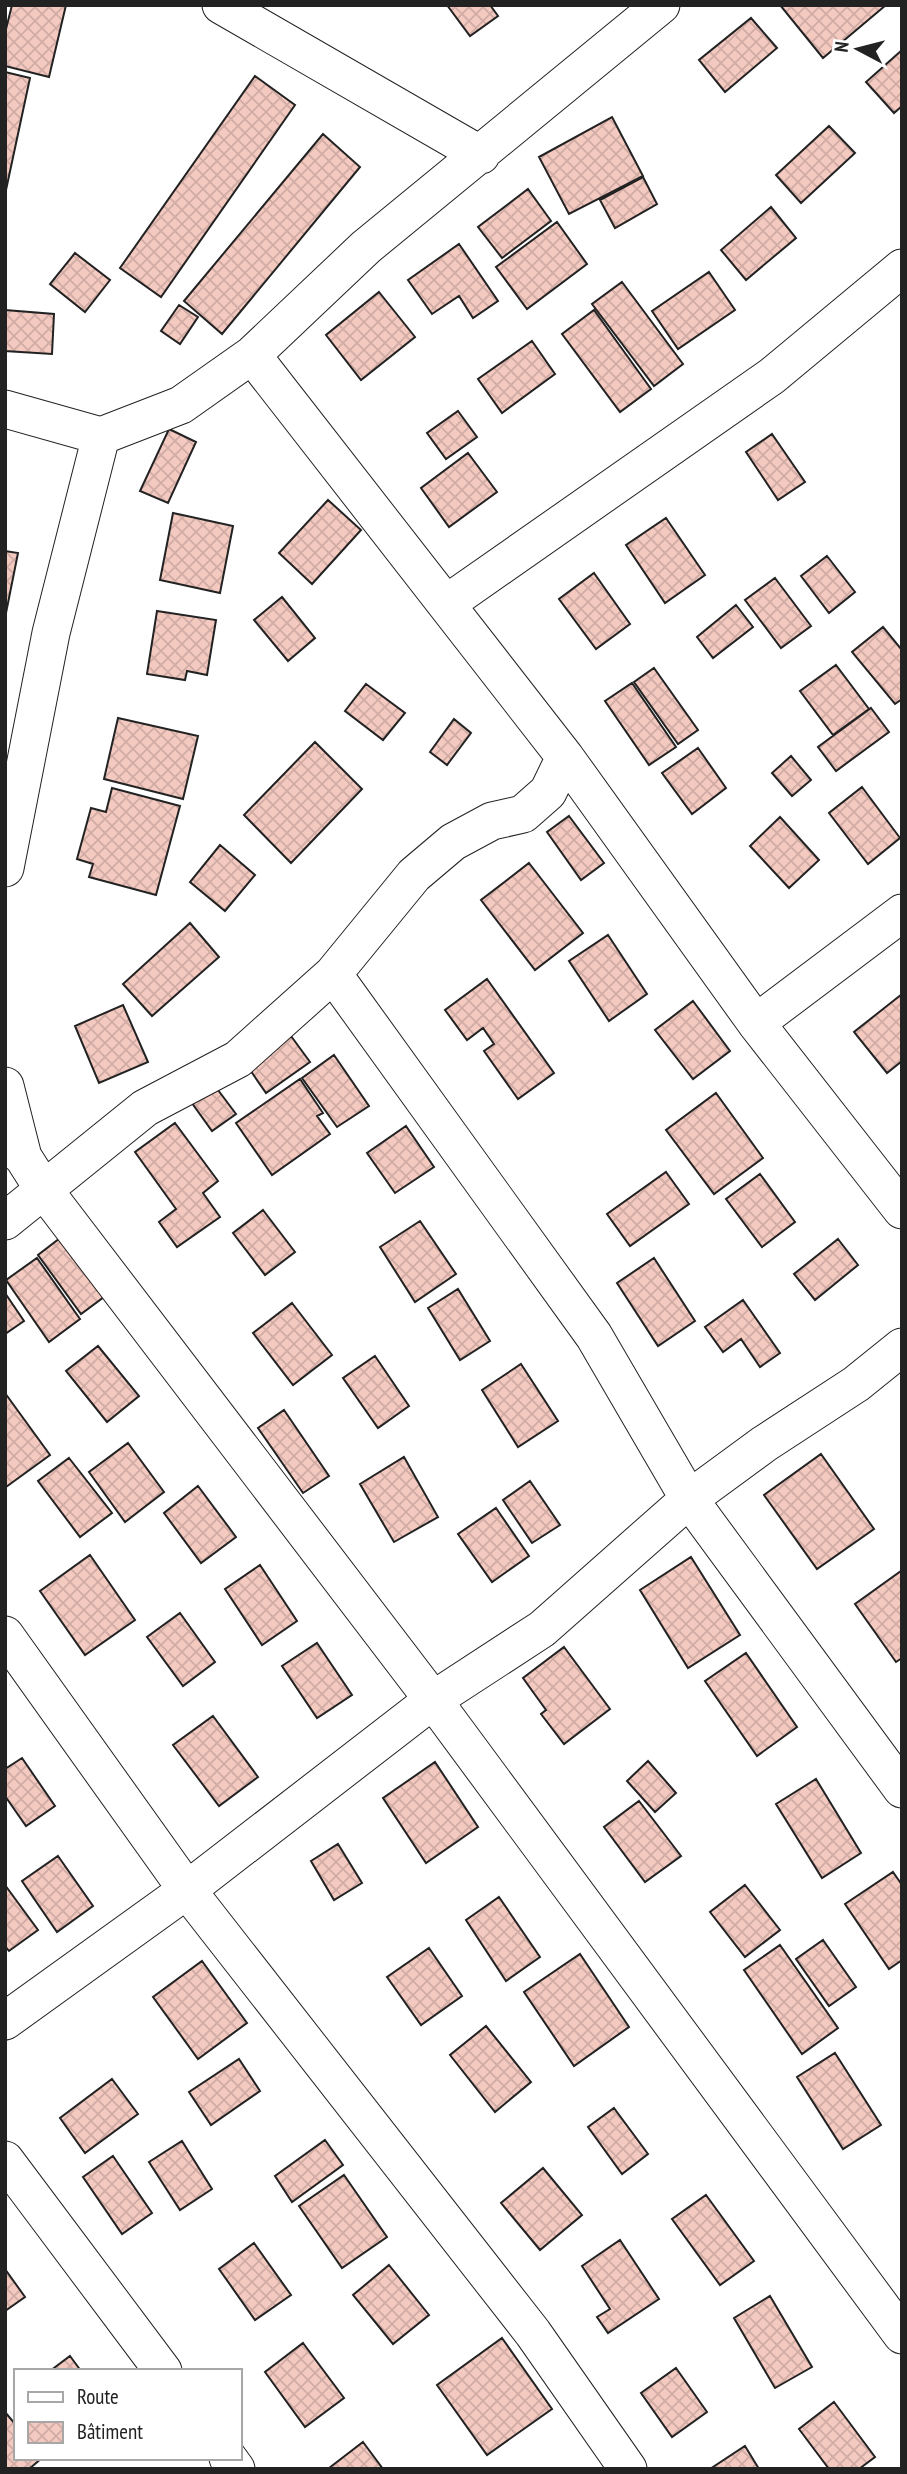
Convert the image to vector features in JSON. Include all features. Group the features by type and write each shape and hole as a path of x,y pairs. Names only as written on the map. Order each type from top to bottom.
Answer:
{"street":[{"path":"221,5 481,155"},
{"path":"5,409 101,436 181,405 252,355 366,247 661,5"},
{"path":"446,604 772,376 902,268"},
{"path":"252,355 565,757 756,1023 902,1210"},
{"path":"5,868 51,633 101,436"},
{"path":"5,1221 145,1108 238,1059 333,974 414,875 453,842 492,821 523,814 548,792 565,757"},
{"path":"756,1023 902,913"},
{"path":"333,974 594,1336 689,1499 902,1789"},
{"path":"5,1086 14,1149 433,1700 902,2335"},
{"path":"5,2021 187,1889 433,1700 542,1629 689,1499 764,1444 856,1384 902,1347"},
{"path":"5,1635 187,1889 533,2333 628,2469"},
{"path":"5,2160 162,2369"}],"building":[{"path":"12,5 66,5 49,77 5,66 5,33"},
{"path":"447,5 490,5 498,16 470,36"},
{"path":"780,5 886,5 823,58"},
{"path":"751,18 777,48 725,92 699,60"},
{"path":"902,50 902,106 894,113 866,82"},
{"path":"5,72 30,78 6,190 5,190"},
{"path":"255,76 295,105 161,297 120,268"},
{"path":"612,117 643,176 569,214 539,157"},
{"path":"829,126 855,153 801,203 776,175"},
{"path":"323,134 360,167 222,334 184,301"},
{"path":"643,177 657,204 615,228 600,200"},
{"path":"528,189 551,221 502,258 478,227"},
{"path":"771,207 796,238 746,280 721,250"},
{"path":"557,222 587,264 527,309 496,267"},
{"path":"459,244 498,301 473,318 459,296 432,314 408,280"},
{"path":"75,253 110,280 85,312 50,284"},
{"path":"709,272 735,310 678,349 652,311"},
{"path":"622,282 683,364 654,386 592,304"},
{"path":"379,292 415,337 361,380 326,335"},
{"path":"179,305 198,317 180,344 161,331"},
{"path":"5,310 54,314 52,354 5,351"},
{"path":"594,310 651,389 620,412 562,334"},
{"path":"532,341 555,374 502,413 478,379"},
{"path":"458,411 477,437 446,459 427,433"},
{"path":"169,429 196,442 168,503 140,491"},
{"path":"772,434 805,482 778,500 746,452"},
{"path":"468,453 497,492 449,527 421,488"},
{"path":"328,500 361,530 312,584 279,553"},
{"path":"173,513 233,526 220,593 160,580"},
{"path":"666,518 705,575 665,603 626,545"},
{"path":"5,551 18,553 6,613 5,613"},
{"path":"827,556 855,592 829,613 801,576"},
{"path":"594,573 630,624 596,649 559,599"},
{"path":"775,578 811,626 781,648 745,600"},
{"path":"282,597 315,638 288,661 254,620"},
{"path":"736,605 753,627 713,658 697,637"},
{"path":"157,611 216,620 207,675 187,671 185,680 147,674"},
{"path":"883,627 902,650 902,699 895,704 852,652"},
{"path":"836,665 869,709 833,735 800,691"},
{"path":"654,668 698,730 678,744 634,682"},
{"path":"632,683 676,747 649,765 605,701"},
{"path":"366,684 405,713 383,740 345,711"},
{"path":"871,708 889,732 836,771 818,747"},
{"path":"118,718 198,736 183,799 104,779"},
{"path":"454,719 471,733 447,765 430,752"},
{"path":"315,742 362,789 291,863 244,815"},
{"path":"698,748 726,788 692,814 662,773"},
{"path":"791,756 811,780 792,796 772,773"},
{"path":"862,787 900,838 868,864 829,813"},
{"path":"112,788 180,806 156,895 89,877 93,864 77,859 91,808 106,812"},
{"path":"569,816 604,863 581,880 547,832"},
{"path":"780,817 819,860 789,888 750,846"},
{"path":"220,845 255,875 225,911 190,882"},
{"path":"529,863 583,933 535,970 481,900"},
{"path":"190,923 219,957 152,1016 123,984"},
{"path":"608,935 647,994 609,1021 569,961"},
{"path":"487,979 554,1073 518,1099 484,1051 494,1044 483,1028 467,1040 445,1010"},
{"path":"902,994 902,1061 887,1073 854,1032"},
{"path":"693,1001 730,1051 693,1079 655,1030"},
{"path":"123,1005 148,1062 99,1083 75,1026"},
{"path":"291,1036 310,1062 266,1093 248,1067"},
{"path":"334,1055 369,1106 337,1127 302,1078"},
{"path":"300,1079 323,1113 317,1116 330,1134 272,1175 236,1123"},
{"path":"212,1082 236,1114 212,1131 189,1099"},
{"path":"716,1093 763,1158 714,1194 666,1130"},
{"path":"175,1123 218,1181 203,1193 220,1217 177,1247 159,1222 176,1209 135,1152"},
{"path":"406,1126 434,1167 395,1193 367,1153"},
{"path":"666,1172 689,1204 630,1246 607,1214"},
{"path":"760,1174 795,1222 762,1247 726,1199"},
{"path":"263,1210 295,1252 265,1275 233,1233"},
{"path":"420,1221 456,1274 415,1302 380,1247"},
{"path":"68,1232 112,1291 81,1314 38,1255"},
{"path":"838,1239 858,1265 815,1300 794,1274"},
{"path":"37,1258 80,1319 49,1342 6,1280"},
{"path":"654,1258 695,1321 658,1346 617,1283"},
{"path":"458,1289 490,1341 460,1360 428,1308"},
{"path":"5,1293 24,1321 5,1334"},
{"path":"743,1300 780,1353 760,1367 741,1339 723,1352 705,1327"},
{"path":"292,1303 332,1355 293,1385 253,1333"},
{"path":"98,1346 139,1396 107,1422 66,1371"},
{"path":"375,1356 409,1406 378,1428 343,1378"},
{"path":"521,1364 558,1421 518,1447 482,1390"},
{"path":"5,1393 50,1455 6,1487 5,1486"},
{"path":"284,1410 329,1476 303,1493 258,1428"},
{"path":"128,1443 164,1492 125,1522 89,1472"},
{"path":"821,1454 874,1529 817,1569 764,1495"},
{"path":"404,1457 438,1517 394,1542 360,1484"},
{"path":"69,1458 112,1513 80,1537 38,1481"},
{"path":"530,1481 560,1525 532,1543 503,1500"},
{"path":"198,1486 236,1537 201,1563 164,1513"},
{"path":"496,1508 529,1556 492,1582 458,1534"},
{"path":"90,1555 135,1620 85,1655 40,1591"},
{"path":"691,1557 740,1635 688,1668 640,1590"},
{"path":"260,1565 297,1621 262,1645 225,1589"},
{"path":"901,1571 902,1658 896,1662 855,1604"},
{"path":"180,1613 215,1662 183,1686 147,1637"},
{"path":"317,1643 352,1695 317,1718 282,1666"},
{"path":"564,1647 610,1709 564,1744 541,1714 546,1710 523,1678"},
{"path":"746,1653 797,1727 757,1756 705,1681"},
{"path":"213,1716 258,1777 219,1806 173,1745"},
{"path":"22,1758 55,1806 26,1826 5,1796 5,1769"},
{"path":"648,1761 676,1793 655,1812 627,1781"},
{"path":"435,1762 478,1827 426,1863 383,1798"},
{"path":"816,1779 861,1853 822,1878 776,1804"},
{"path":"639,1801 681,1856 645,1882 604,1827"},
{"path":"338,1844 362,1883 334,1900 311,1861"},
{"path":"58,1856 93,1906 57,1932 22,1881"},
{"path":"893,1872 902,1885 902,1960 889,1969 845,1904"},
{"path":"5,1885 38,1930 9,1951 5,1946"},
{"path":"745,1885 780,1930 745,1957 710,1912"},
{"path":"499,1897 540,1957 506,1981 466,1920"},
{"path":"823,1940 856,1987 829,2006 796,1959"},
{"path":"780,1945 838,2028 802,2054 744,1970"},
{"path":"429,1948 462,1996 421,2025 387,1977"},
{"path":"580,1954 629,2027 574,2066 524,1992"},
{"path":"202,1961 247,2023 198,2059 153,1997"},
{"path":"486,2026 531,2082 495,2112 450,2055"},
{"path":"835,2053 881,2125 843,2149 797,2077"},
{"path":"239,2059 260,2091 211,2125 189,2092"},
{"path":"112,2079 138,2114 85,2153 60,2118"},
{"path":"614,2108 648,2154 622,2174 588,2127"},
{"path":"325,2140 343,2165 292,2202 275,2176"},
{"path":"182,2141 212,2189 180,2210 149,2162"},
{"path":"113,2156 152,2213 122,2234 83,2177"},
{"path":"543,2168 582,2215 540,2250 501,2203"},
{"path":"344,2175 387,2237 342,2268 299,2206"},
{"path":"706,2195 754,2261 720,2285 672,2219"},
{"path":"620,2240 659,2299 608,2333 597,2317 610,2309 582,2266"},
{"path":"254,2243 291,2295 255,2320 219,2269"},
{"path":"389,2265 429,2315 393,2344 353,2295"},
{"path":"5,2269 25,2297 5,2311"},
{"path":"770,2296 812,2367 775,2388 734,2318"},
{"path":"502,2338 552,2409 487,2455 437,2385"},
{"path":"303,2343 344,2398 305,2427 265,2372"},
{"path":"70,2356 80,2369 53,2369"},
{"path":"676,2368 707,2412 672,2437 641,2393"},
{"path":"834,2402 875,2457 859,2469 829,2469 799,2429"},
{"path":"5,2412 14,2423 14,2460 40,2460 29,2469 5,2469"},
{"path":"363,2442 383,2469 329,2468"},
{"path":"745,2446 759,2469 710,2469"}]}
